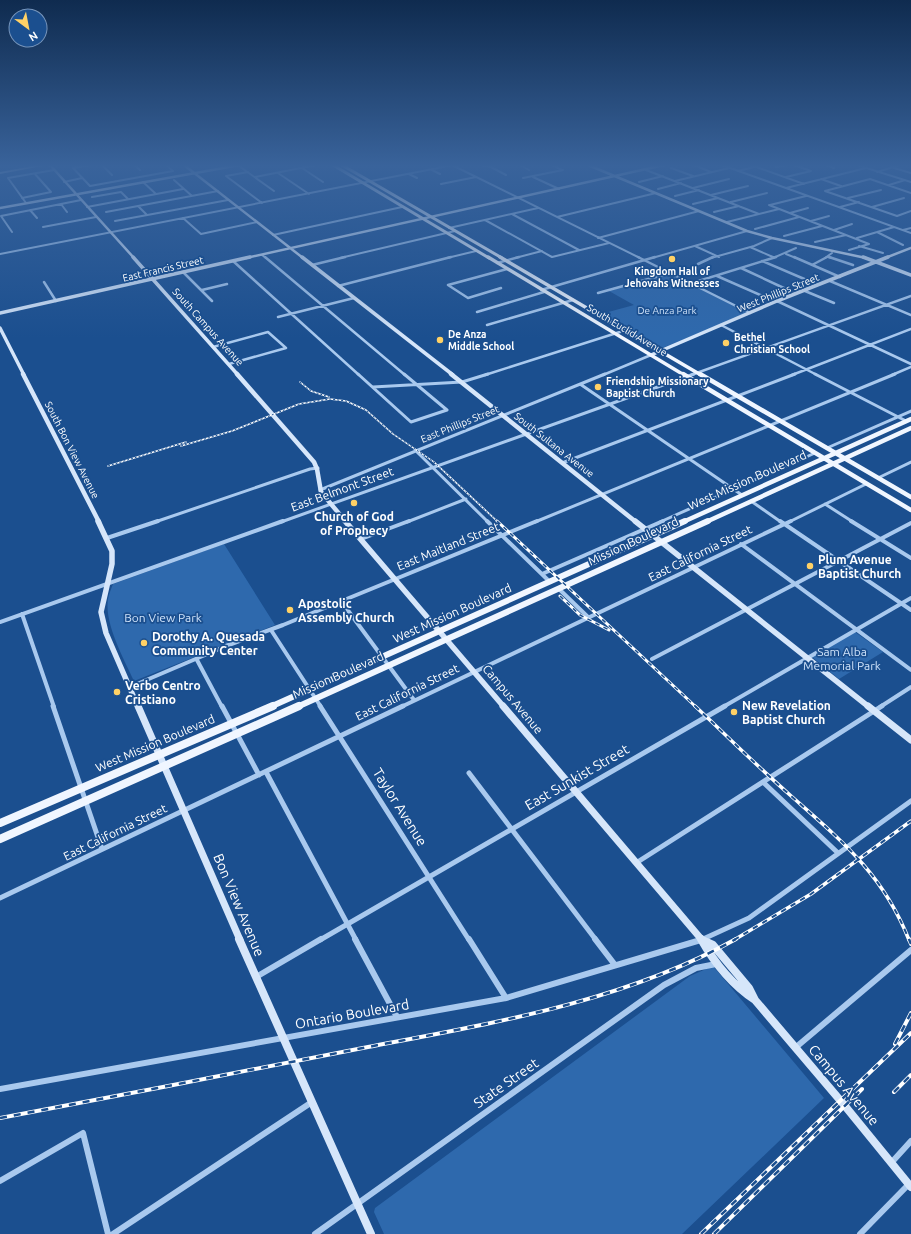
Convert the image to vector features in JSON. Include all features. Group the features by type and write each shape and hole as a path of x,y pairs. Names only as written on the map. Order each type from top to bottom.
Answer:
{"main road":[{"name":"South Euclid Avenue","path":"428,223 686,376 771,424 815,453 835,462 866,484 911,510"},
{"name":"South Euclid Avenue","path":"440,223 911,497"},
{"name":"West Mission Boulevard","path":"0,823 309,690 909,420"},
{"path":"835,462 911,428"},
{"name":"Mission Boulevard","path":"0,839 559,589 835,462"}],"street":[{"path":"6,223 12,232"},
{"path":"43,227 66,223"},
{"name":"South Campus Avenue","path":"101,223 229,364 318,468"},
{"path":"0,254 161,223"},
{"path":"188,223 201,234 254,223"},
{"name":"South Sultana Avenue","path":"258,223 462,382 911,740"},
{"path":"273,235 330,223"},
{"name":"East Francis Street","path":"0,314 406,223"},
{"path":"448,228 473,223"},
{"path":"490,223 552,257 609,243"},
{"path":"528,223 579,250"},
{"path":"568,223 750,313"},
{"path":"598,238 656,223"},
{"path":"728,223 747,231 772,238 838,251 877,262 911,275"},
{"path":"755,229 779,223"},
{"path":"814,223 869,244 849,250"},
{"path":"882,223 911,233"},
{"path":"834,230 852,224"},
{"path":"784,236 822,226"},
{"path":"857,238 894,227"},
{"path":"903,230 911,228"},
{"path":"477,312 543,291 551,287 747,231"},
{"path":"312,266 455,232"},
{"path":"877,232 903,245"},
{"path":"815,242 846,234"},
{"path":"698,264 765,242 772,238"},
{"path":"695,246 719,256"},
{"path":"860,246 883,253"},
{"path":"750,247 773,257"},
{"path":"691,284 785,254 796,248"},
{"name":"West Phillips Street","path":"651,355 911,248"},
{"path":"338,286 476,251"},
{"path":"497,263 542,251"},
{"path":"812,265 828,257 832,253"},
{"path":"785,254 840,277"},
{"path":"233,261 411,422 447,410 262,255"},
{"path":"828,257 853,265"},
{"path":"762,261 809,281"},
{"path":"741,268 786,289"},
{"path":"501,288 468,298 448,285 507,269"},
{"path":"184,272 212,301"},
{"path":"598,293 670,273"},
{"path":"717,276 767,298"},
{"path":"830,281 911,315"},
{"path":"44,282 56,301"},
{"path":"202,290 227,284"},
{"path":"805,291 834,304"},
{"name":"East Belmont Street","path":"0,622 911,296"},
{"path":"278,317 354,298"},
{"path":"487,325 573,300"},
{"path":"777,302 911,364"},
{"path":"722,325 898,417 909,420"},
{"name":"South Bon View Avenue","path":"0,328 107,538 112,551 112,564 107,584"},
{"path":"562,463 911,329"},
{"path":"373,387 462,382 626,330"},
{"path":"213,347 268,332 286,348 229,364"},
{"name":"East Phillips Street","path":"320,490 651,355"},
{"name":"East Maitland Street","path":"130,687 197,660 226,646 271,630 911,367"},
{"path":"580,384 742,495"},
{"path":"827,448 911,411"},
{"path":"415,450 550,582"},
{"path":"542,574 815,453"},
{"path":"878,478 911,462"},
{"path":"107,538 310,469 318,468 320,490"},
{"name":"East California Street","path":"0,898 266,772 474,671 589,618 866,484"},
{"name":"Campus Avenue","path":"320,490 702,940 704,947 717,964 743,993 755,1000"},
{"path":"361,539 466,499"},
{"path":"751,501 911,610"},
{"path":"825,504 911,558"},
{"path":"652,660 911,523"},
{"path":"741,544 911,670"},
{"name":"Bon View Avenue","path":"107,584 101,612 106,633 256,977 371,1234"},
{"path":"559,589 589,618"},
{"name":"East Sunkist Street","path":"256,977 855,629 911,598"},
{"path":"340,601 390,665 414,700"},
{"path":"22,614 102,849"},
{"name":"Taylor Avenue","path":"271,630 506,998"},
{"path":"197,660 230,724 259,775"},
{"path":"636,863 911,687"},
{"path":"266,772 397,1017"},
{"path":"469,773 615,965"},
{"path":"764,782 838,853"},
{"name":"Ontario Boulevard","path":"0,1089 506,998 702,940 749,918 911,801"},
{"name":"Campus Avenue","path":"702,940 713,944 749,988 755,1000 892,1162 910,1186"},
{"path":"795,1048 911,950"},
{"name":"State Street","path":"315,1234 664,985 691,970 712,963 717,964"},
{"path":"113,1234 312,1102"},
{"path":"0,1181 83,1133 108,1234"},
{"path":"892,1162 911,1141"},
{"path":"860,1234 910,1186"}],"green space":[{"name":"De Anza Park","path":"669,274 748,313 660,349 601,314 634,305 609,291"},
{"name":"Bon View Park","path":"224,544 275,625 134,681 120,652 109,619 108,599 113,584"},
{"name":"Sam Alba Memorial Park","path":"855,632 883,652 839,679 812,657"},
{"path":"713,966 824,1098 682,1234 384,1234 374,1212 375,1208 690,976"}],"railway":[{"path":"300,382 311,391 329,397"},
{"path":"181,446 232,431 299,404 330,399 346,401 366,410 393,434 434,462 498,522"},
{"path":"108,466 186,442"},
{"path":"497,521 696,707"},
{"path":"560,596 580,615 609,630"},
{"path":"695,706 827,828 858,859"},
{"path":"858,859 911,821"},
{"path":"734,940 811,894 858,859"},
{"path":"858,859 874,877 887,896 899,917 909,940"},
{"path":"0,1118 462,1029 556,1008 603,995 648,979 693,961 736,939"},
{"path":"909,939 911,944"},
{"path":"895,1044 911,1013"},
{"path":"701,1234 911,1033"},
{"path":"894,1092 911,1075"},
{"path":"714,1234 862,1089"}],"place":[{"name":"Kingdom Hall of Jehovahs Witnesses","path":"672,259"},
{"name":"De Anza Middle School","path":"440,340"},
{"name":"Bethel Christian School","path":"726,343"},
{"name":"Friendship Missionary Baptist Church","path":"598,387"},
{"name":"Church of God of Prophecy","path":"354,503"},
{"name":"Plum Avenue Baptist Church","path":"810,566"},
{"name":"Apostolic Assembly Church","path":"290,610"},
{"name":"Dorothy A. Quesada Community Center","path":"144,643"},
{"name":"Verbo Centro Cristiano","path":"117,692"},
{"name":"New Revelation Baptist Church","path":"734,712"}]}
